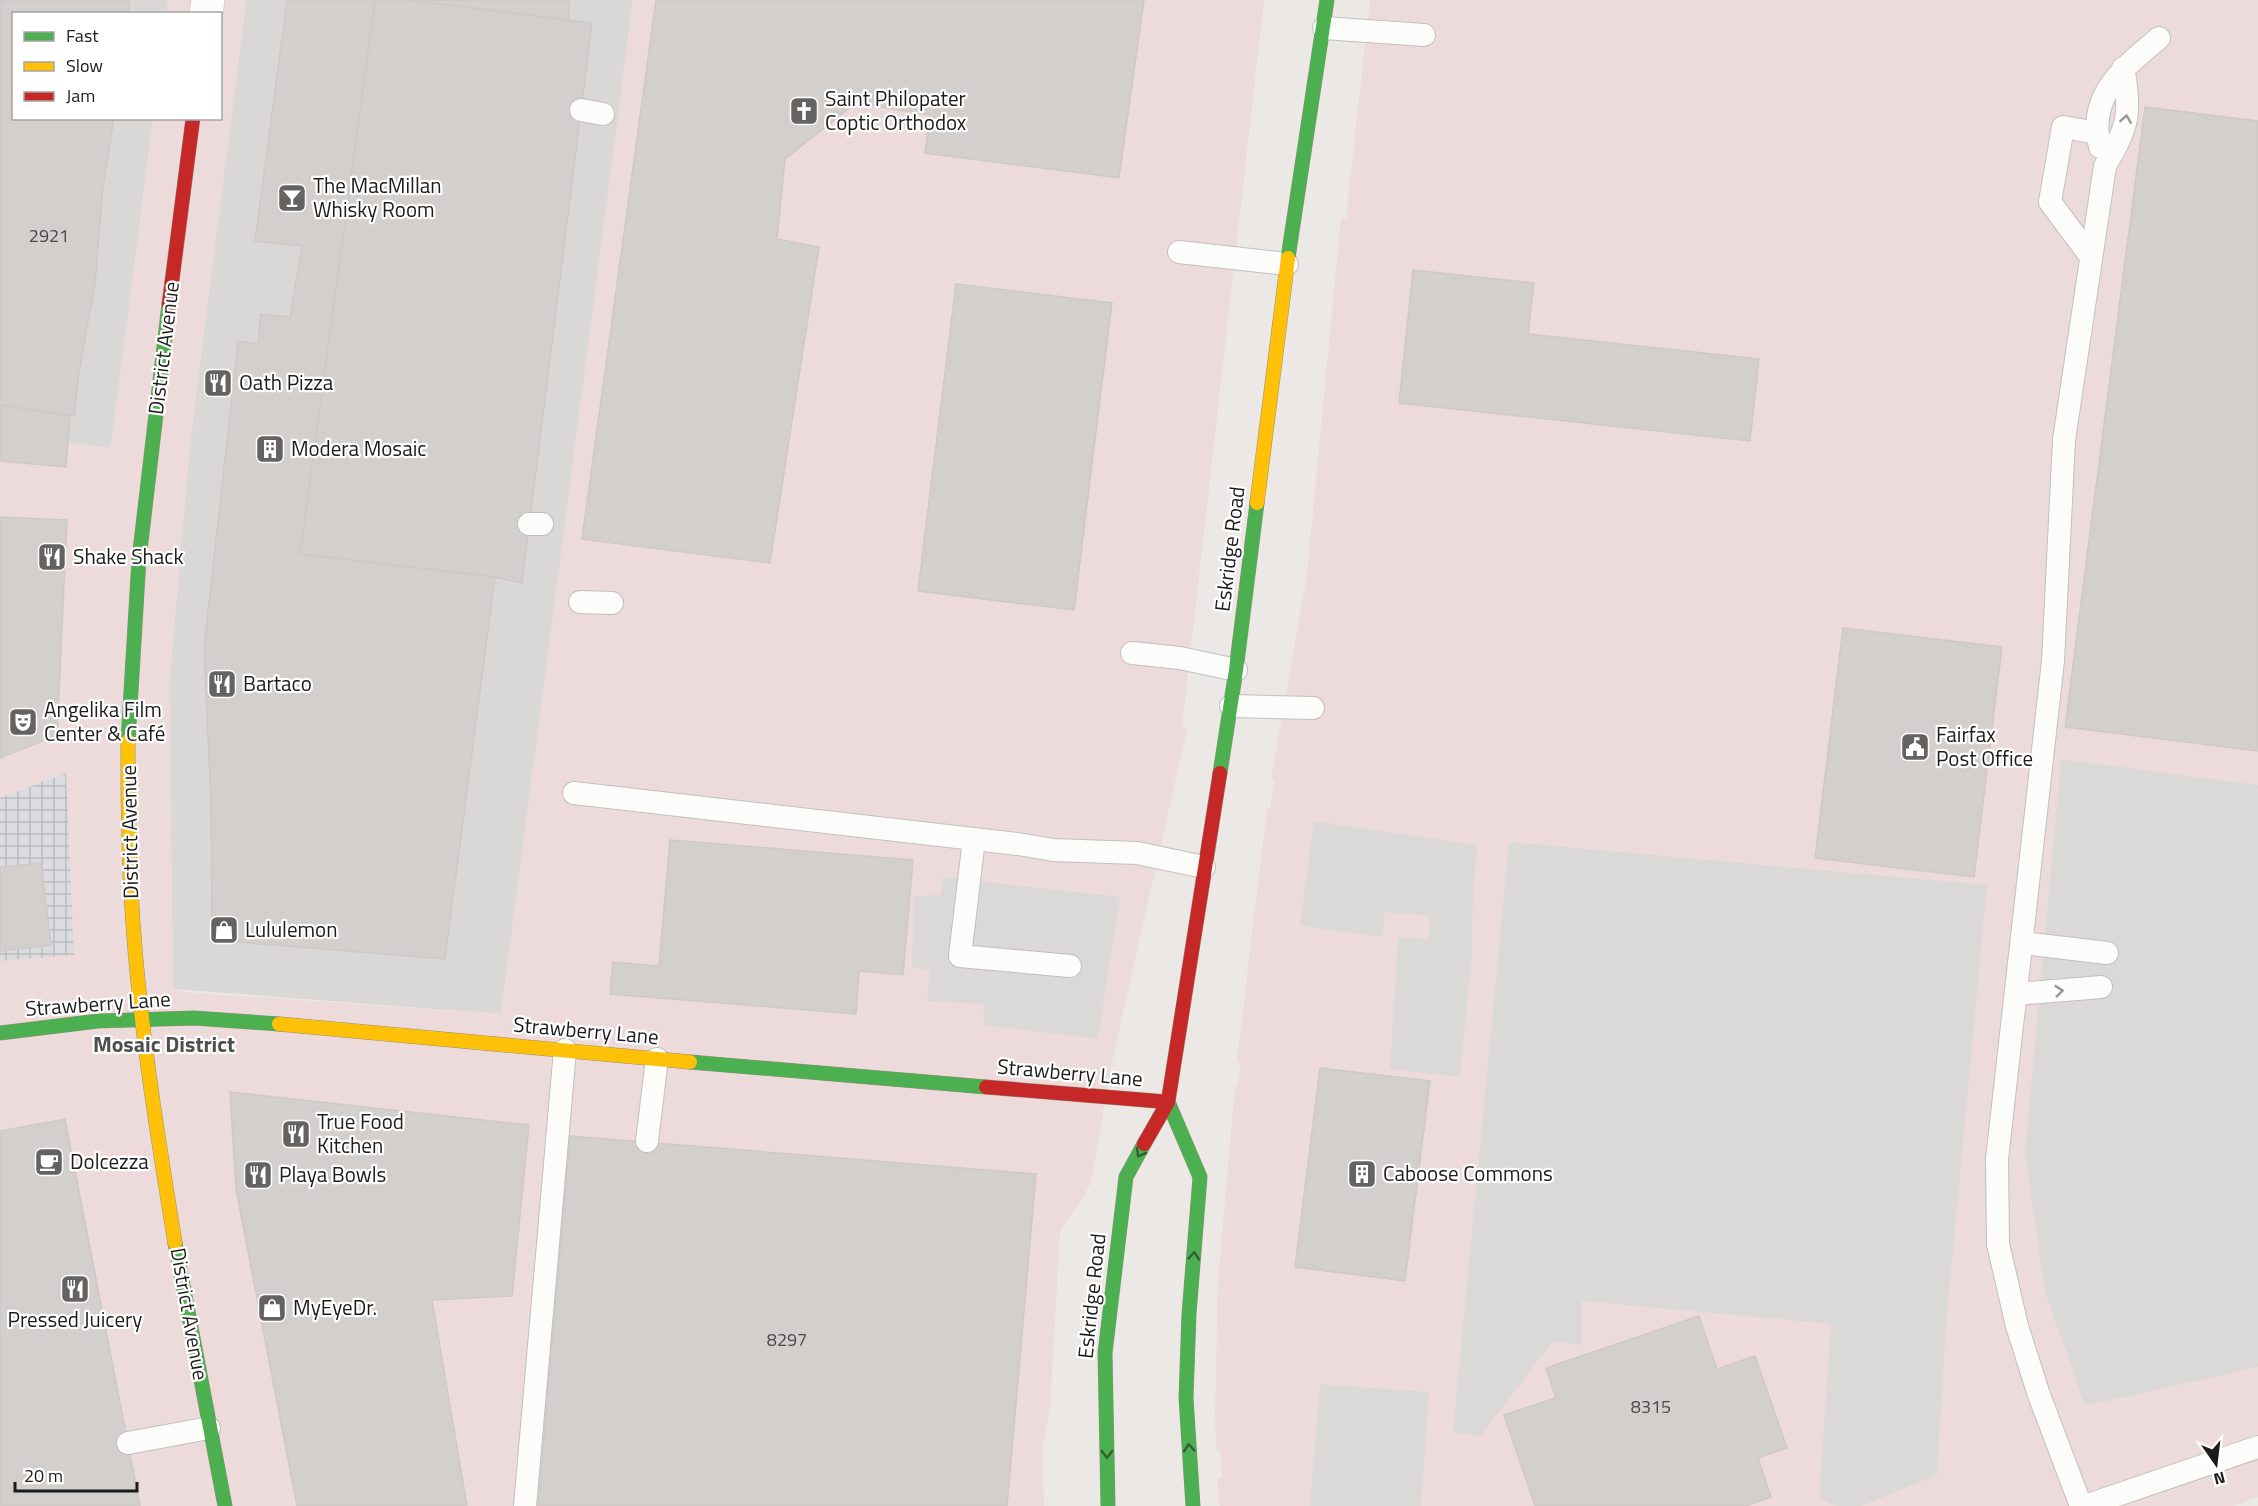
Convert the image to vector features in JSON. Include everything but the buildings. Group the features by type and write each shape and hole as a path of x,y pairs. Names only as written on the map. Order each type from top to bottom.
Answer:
{"street":[{"name":"Eskridge Road","path":"1108,1506 1105,1353 1126,1177 1168,1102 1231,706 1287,264 1327,0"},
{"name":"District Avenue","path":"193,120 142,522 134,612 128,824 130,879 142,1019 165,1179 225,1506"},
{"name":"Strawberry Lane","path":"0,1033 98,1021 194,1018 301,1025 657,1059 1168,1102"},
{"path":"1168,1102 1200,1177 1189,1314 1186,1398 1194,1506"}],"lane":[{"path":"1323,28 1424,35"},
{"path":"2105,166 2097,133 2104,94 2122,68 2159,38"},
{"path":"2122,68 2129,99 2123,136 2105,166 2064,440 2053,661 1997,1160 1998,1244 2017,1326 2032,1375 2083,1506 2258,1447"},
{"path":"581,110 603,114"},
{"path":"2091,257 2050,202 2063,127 2097,133"},
{"path":"1179,252 1287,264"},
{"path":"580,602 612,603"},
{"path":"1132,653 1180,658 1236,670"},
{"path":"1231,706 1313,708"},
{"path":"574,793 1053,850 1137,853 1204,867"},
{"path":"974,839 960,956 1070,966"},
{"path":"2023,944 2107,953"},
{"path":"2016,994 2101,987"},
{"path":"525,1506 565,1050"},
{"path":"647,1141 657,1059"},
{"path":"128,1443 209,1428"}],"shaded area":[{"path":"0,0 168,0 167,12 12,12 12,120 153,120 111,449 0,434"},
{"path":"168,0 246,0 190,442 169,686 173,989 186,992 501,1014 633,0 1264,0 1182,727 1187,729 1112,1062 1091,1182 1060,1231 1050,1407 1042,1451 1044,1506 0,1506 0,434 111,448 153,120 222,120 222,12 167,12"},
{"path":"246,0 633,0 501,1014 173,989 169,686 190,442"},
{"path":"1370,0 2258,0 2258,1497 2233,1506 1220,1506 1217,1479 1222,1477 1220,1449 1216,1450 1215,1414 1218,1282 1235,1087 1238,1086 1241,1063 1237,1060 1267,809 1270,808 1274,781 1271,780 1307,574 1341,218 1346,218"},
{"path":"2061,759 2258,785 2258,1367 2085,1406 2045,1292 2025,1153"},
{"path":"66,773 74,955 0,961 0,798"},
{"path":"1314,821 1478,845 1473,887 1472,952 1460,1077 1390,1069 1398,937 1429,939 1429,916 1385,912 1383,937 1300,926"},
{"path":"1509,842 1987,885 1946,1326 1937,1475 1861,1506 1837,1506 1819,1499 1831,1324 1582,1301 1582,1345 1552,1342 1480,1437 1453,1432"},
{"path":"943,877 1120,897 1098,1039 984,1025 983,1004 927,1001 930,970 912,967 914,896 941,895"},
{"path":"1320,1384 1429,1392 1421,1506 1310,1506"}],"traffic: fast":[{"path":"1288,258 1327,0"},
{"path":"128,741 139,559 169,304"},
{"path":"1220,773 1236,670 1257,503"},
{"path":"0,1033 98,1021 194,1018 279,1024"},
{"path":"690,1062 986,1087"},
{"path":"1168,1102 1200,1177 1189,1314 1186,1398 1193,1506"},
{"path":"1108,1506 1105,1353 1126,1177 1144,1144"},
{"path":"175,1243 225,1506"}],"traffic: slow":[{"path":"1257,503 1288,258"},
{"path":"128,741 130,872 138,979 154,1112 175,1243"},
{"path":"279,1024 690,1062"}],"traffic: jam":[{"path":"169,304 193,120"},
{"path":"1144,1144 1168,1102 1220,773"},
{"path":"986,1087 1168,1102"}],"place":[{"name":"Saint Philopater Coptic Orthodox","path":"804,111"},
{"name":"The MacMillan Whisky Room","path":"292,198"},
{"name":"Oath Pizza","path":"218,383"},
{"name":"Modera Mosaic","path":"270,449"},
{"name":"Shake Shack","path":"52,557"},
{"name":"Bartaco","path":"222,684"},
{"name":"Angelika Film Center & Café","path":"23,722"},
{"name":"Fairfax Post Office","path":"1915,747"},
{"name":"Lululemon","path":"224,930"},
{"name":"True Food Kitchen","path":"296,1134"},
{"name":"Dolcezza","path":"49,1162"},
{"name":"Caboose Commons","path":"1362,1174"},
{"name":"Playa Bowls","path":"258,1175"},
{"name":"Pressed Juicery","path":"75,1289"},
{"name":"MyEyeDr.","path":"272,1308"}],"district":[{"name":"Mosaic District","path":"164,1044"}]}
